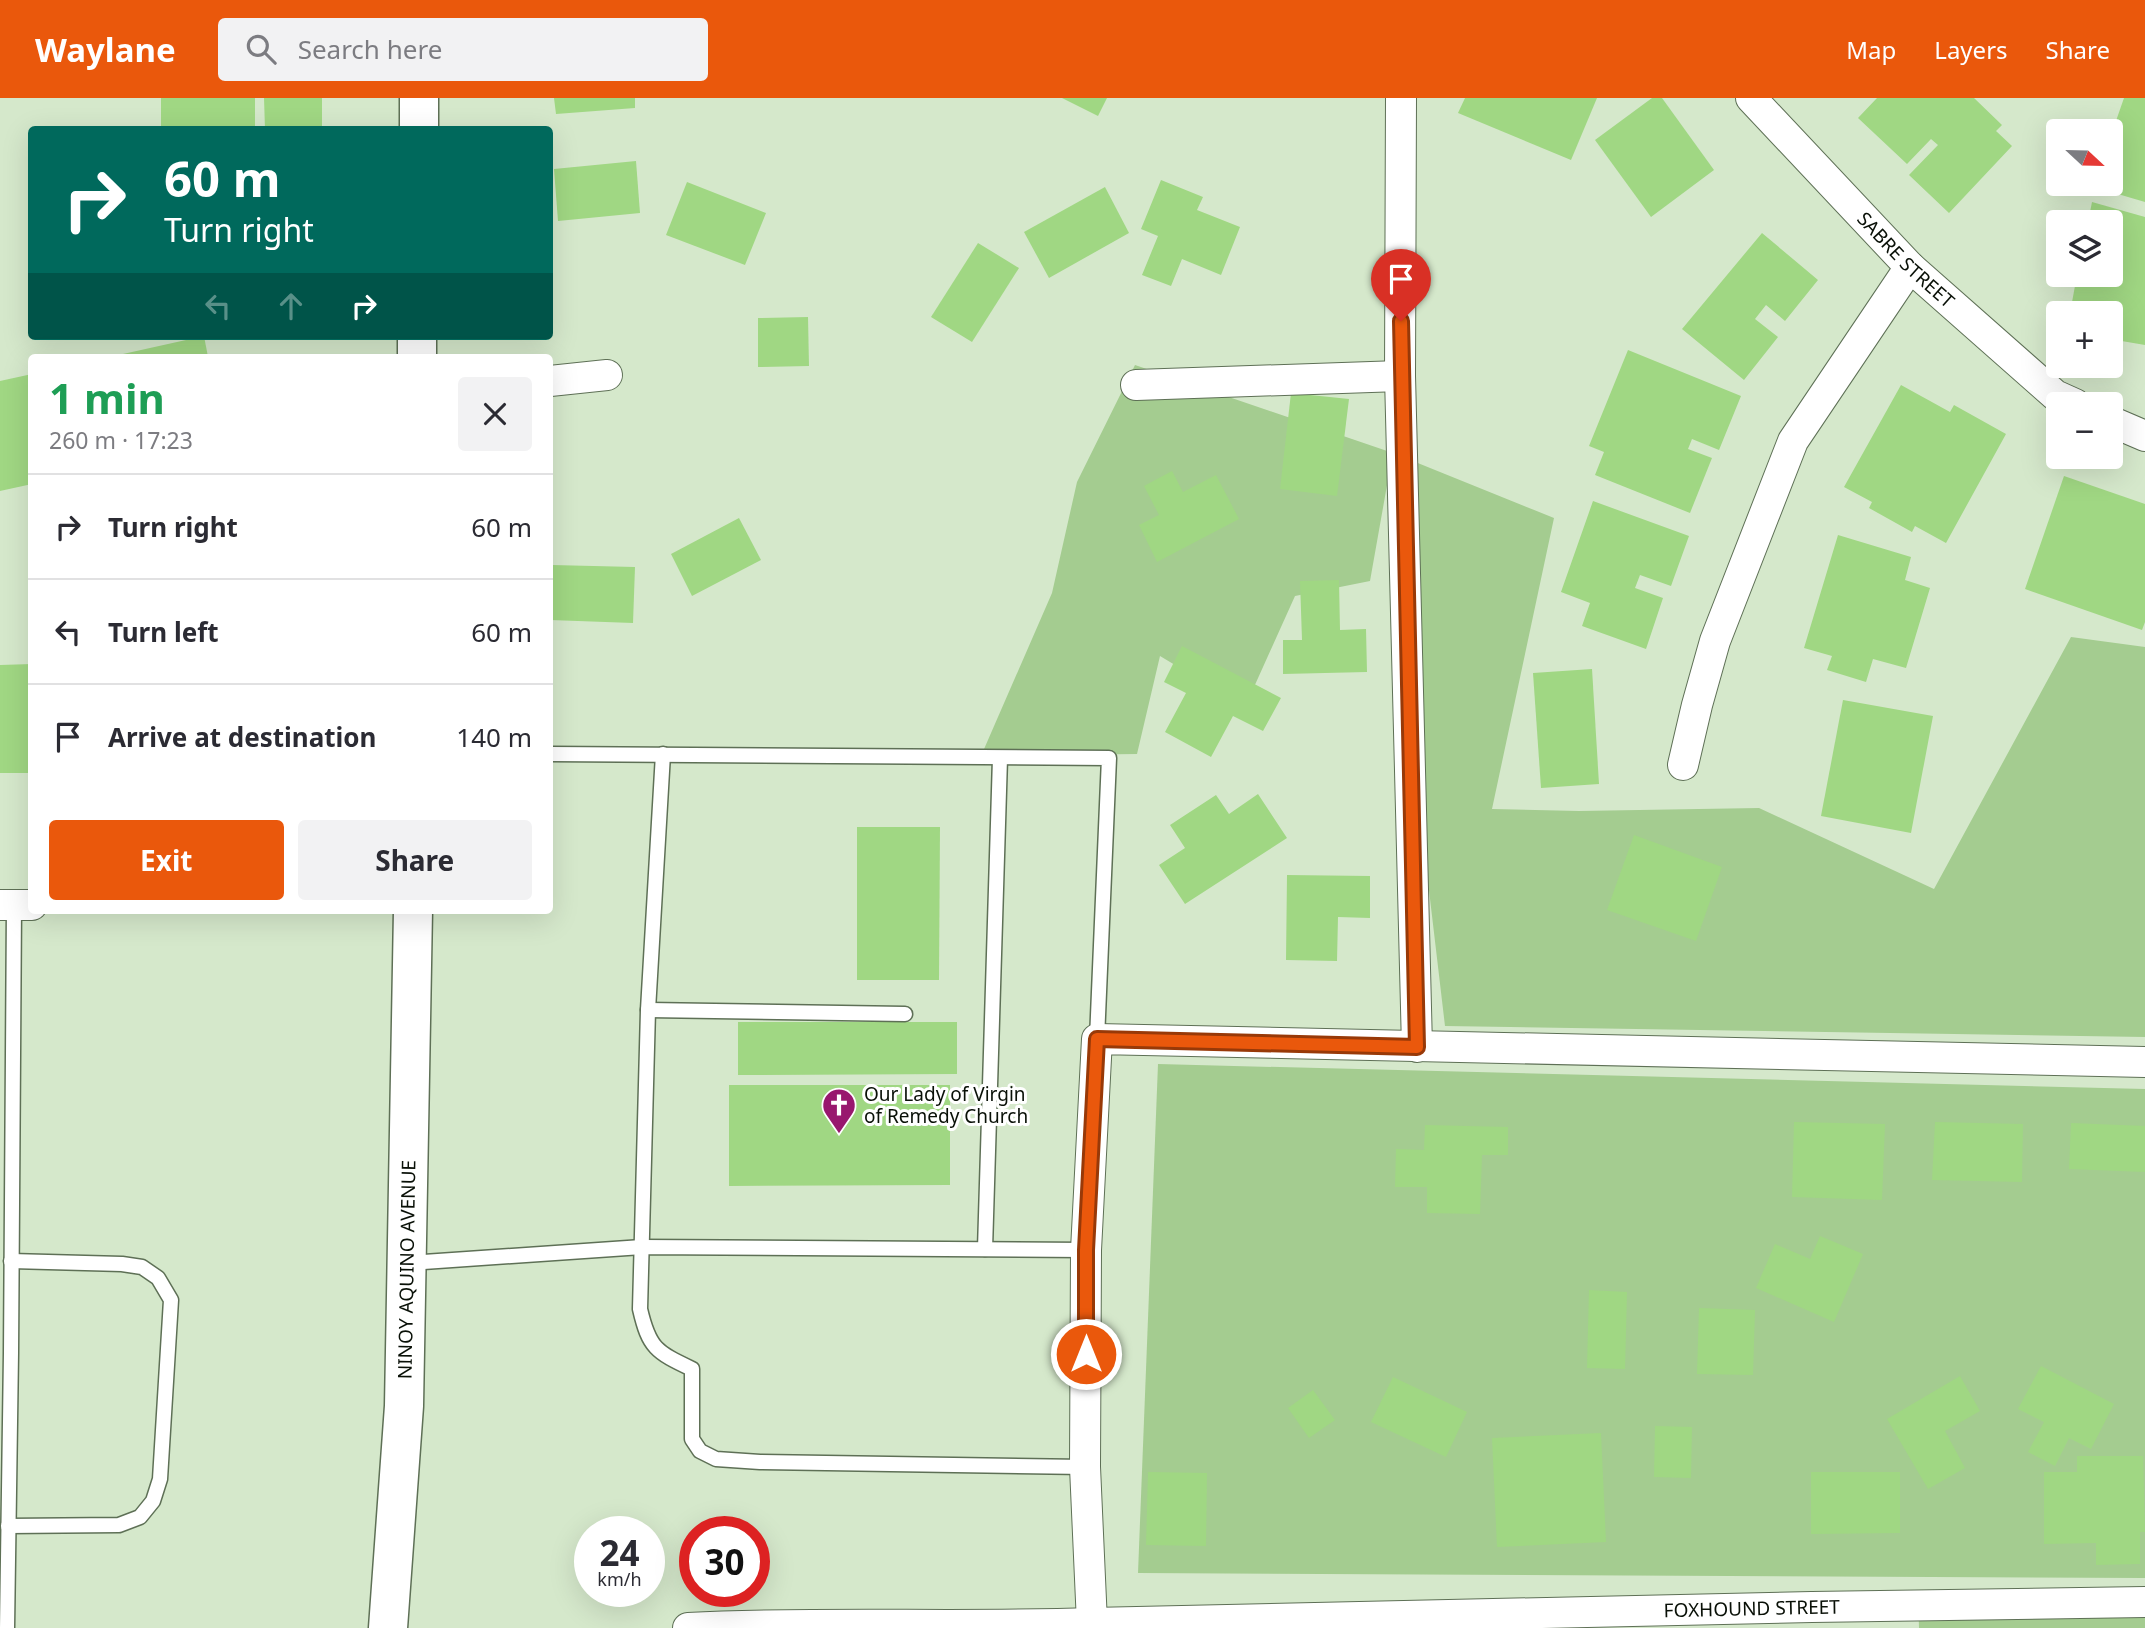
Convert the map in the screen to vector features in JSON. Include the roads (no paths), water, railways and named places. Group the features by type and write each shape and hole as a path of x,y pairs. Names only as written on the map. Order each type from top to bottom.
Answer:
{"main road":[{"path":"419,98 419,126"},
{"name":"NINOY AQUINO AVENUE","path":"388,1628 404,1406 413,914"}],"street":[{"path":"1401,98 1400,376 1417,1047"},
{"name":"SABRE STREET","path":"1751,98 1910,267 2052,392"},
{"path":"1683,765 1716,641 1793,441 1910,267"},
{"path":"553,381 607,375"},
{"path":"1136,385 1400,376"},
{"path":"2123,427 2145,436"},
{"path":"1092,1623 1085,1466 1086,1250 1097,1039 2145,1062"},
{"name":"FOXHOUND STREET","path":"688,1628 1914,1617 2145,1602"}],"lane":[{"path":"553,754 1109,758 1097,1039"},
{"path":"663,754 648,1010 640,1309 646,1333 662,1355 692,1369 692,1439 700,1451 716,1459 760,1462 1085,1466"},
{"path":"985,1249 999,758"},
{"path":"7,1628 15,905"},
{"path":"648,1010 905,1014"},
{"path":"406,1263 642,1247 1086,1250"},
{"path":"8,1526 119,1525 140,1517 153,1501 160,1479 171,1300 158,1278 142,1268 122,1264 11,1261"}],"place":[{"name":"Our Lady of Virgin of Remedy Church","path":"839,1135"}]}
